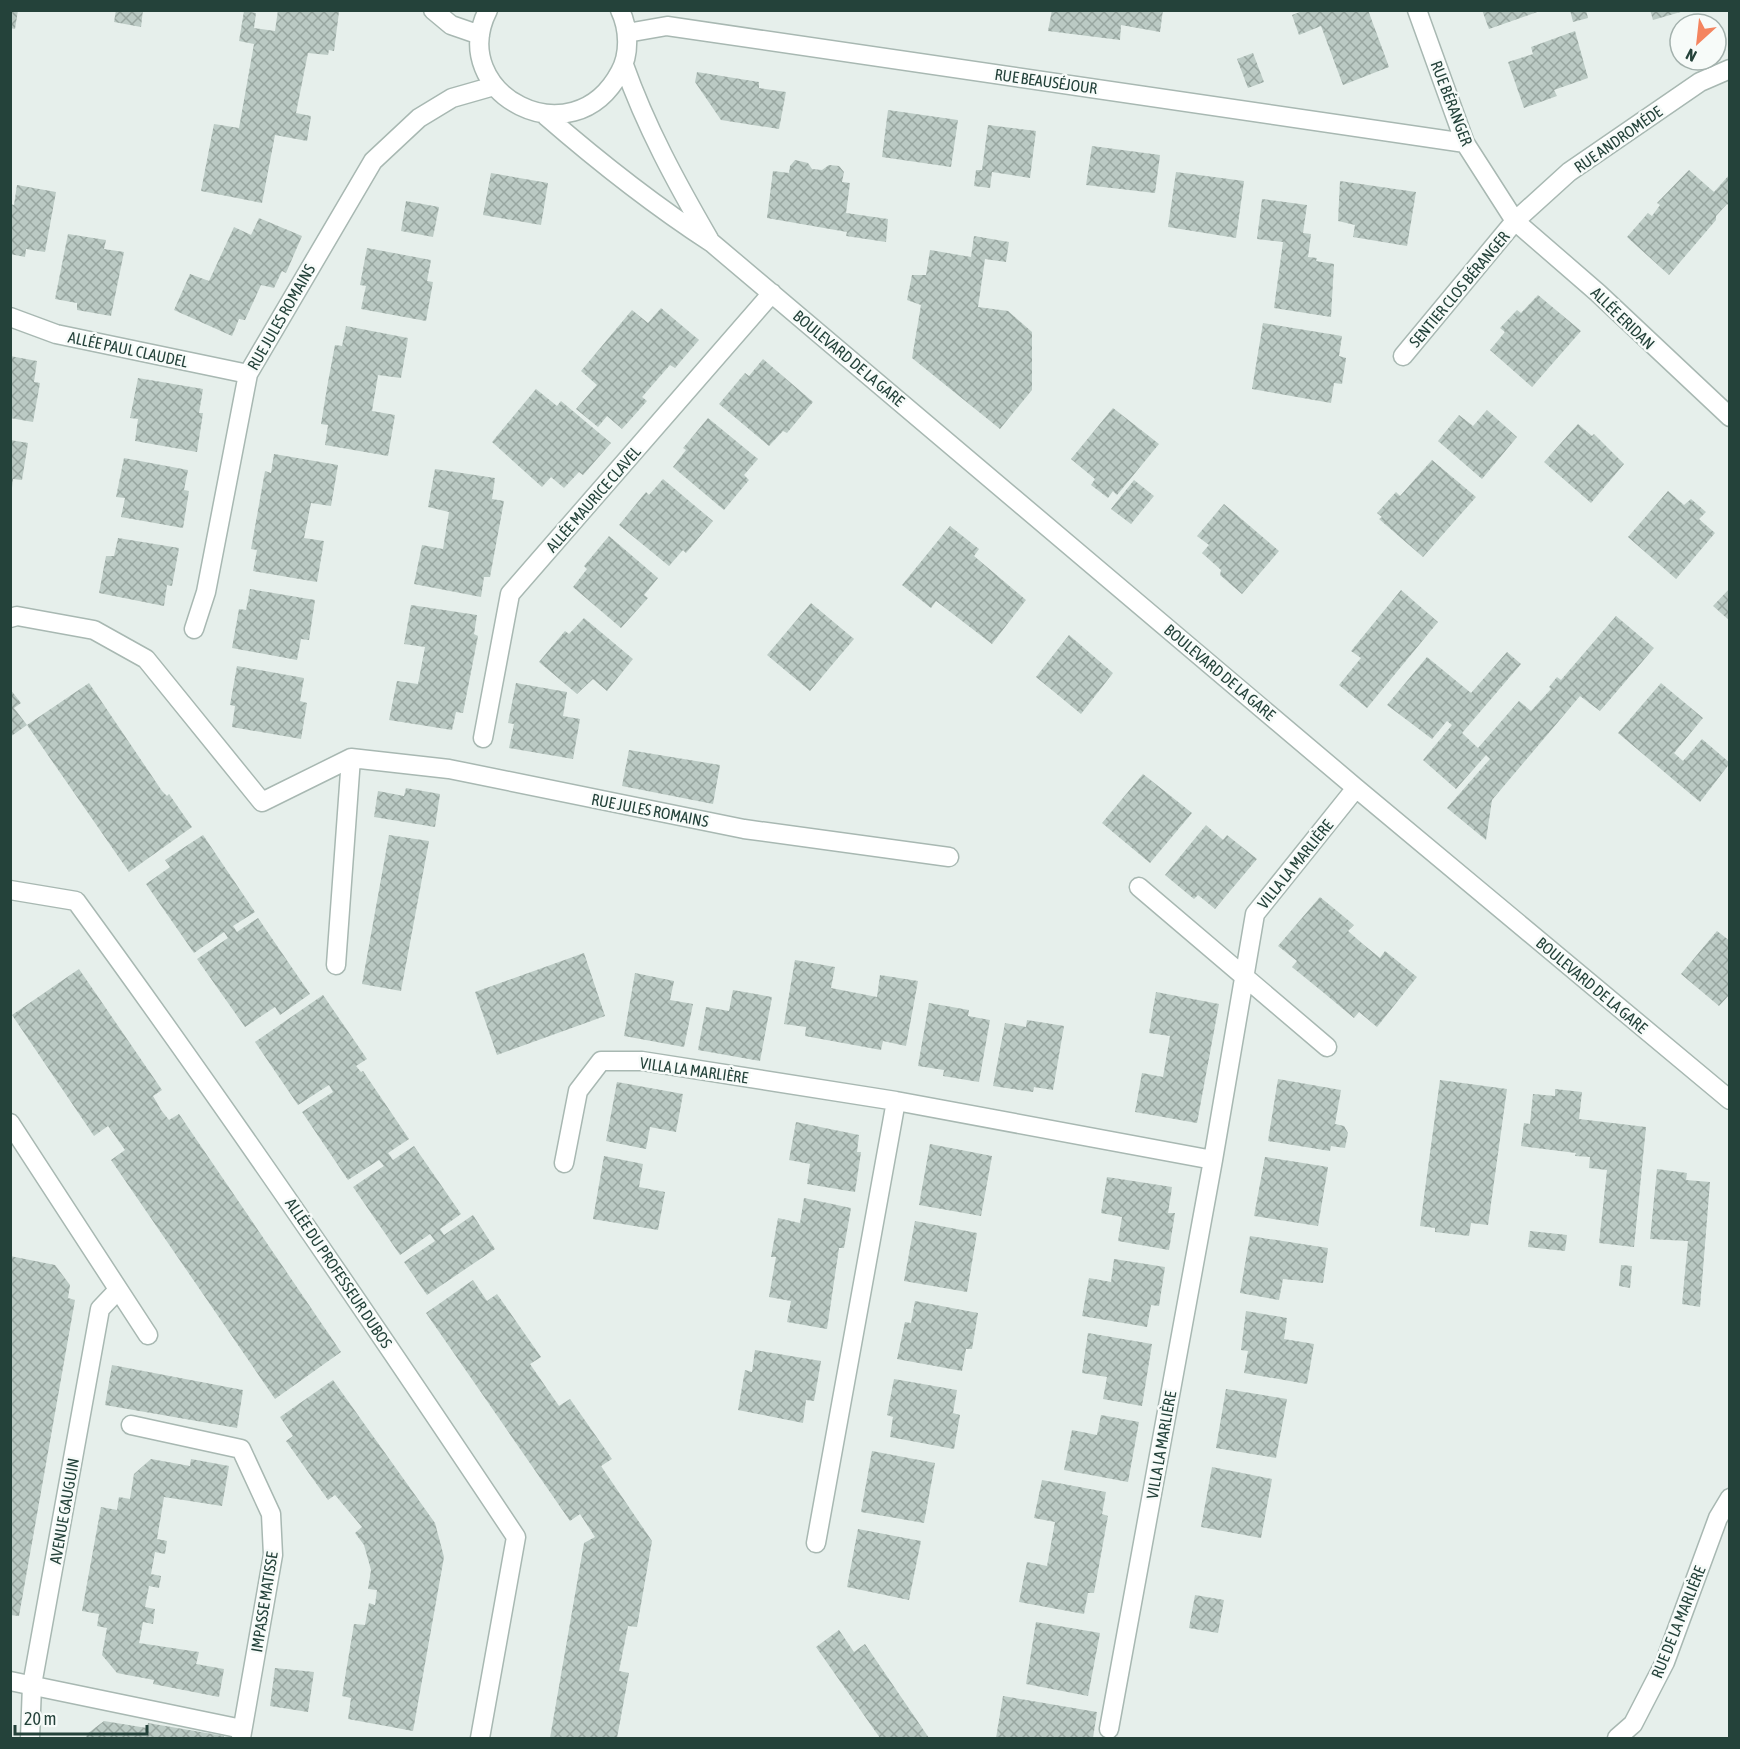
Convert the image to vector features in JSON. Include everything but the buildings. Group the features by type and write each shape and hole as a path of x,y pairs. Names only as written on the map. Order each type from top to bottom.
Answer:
{"street":[{"path":"433,10 450,25 480,35"},
{"path":"488,10 480,35 480,53 485,70 494,86 508,100 526,111 546,116 571,114 594,104 612,87 624,65 627,33 620,10"},
{"name":"RUE BÉRANGER","path":"1417,10 1465,142 1515,221"},
{"name":"RUE BEAUSÉJOUR","path":"627,33 667,26 1465,142"},
{"name":"BOULEVARD DE LA GARE","path":"624,65 644,119 680,189 712,243"},
{"name":"RUE ANDROMÉDE","path":"1515,221 1569,172 1700,82 1730,69"},
{"name":"RUE JULES ROMAINS","path":"194,629 206,591 248,374 373,161 419,118 452,98 494,86"},
{"name":"BOULEVARD DE LA GARE","path":"546,116 608,170 662,211 712,243 1356,788 1730,1100"},
{"name":"SENTIER CLOS BÉRANGER","path":"1403,356 1515,221"},
{"name":"ALLÉE ERIDAN","path":"1515,221 1598,293 1730,417"},
{"name":"ALLÉE MAURICE CLAVEL","path":"483,738 510,594 772,293"},
{"name":"ALLÉE PAUL CLAUDEL","path":"10,317 56,334 248,374"},
{"path":"10,618 17,616 94,630 146,659 262,802 351,758"},
{"path":"336,965 351,758"},
{"name":"RUE JULES ROMAINS","path":"351,758 449,769 744,829 949,857"},
{"name":"VILLA LA MARLIÈRE","path":"1109,1729 1213,1160 1255,914 1356,788"},
{"path":"1139,887 1327,1047"},
{"name":"ALLÉE DU PROFESSEUR DUBOS","path":"10,890 76,901 211,1087 381,1334 516,1537 480,1738"},
{"name":"VILLA LA MARLIÈRE","path":"564,1163 578,1091 601,1061 642,1061 896,1101 1213,1160"},
{"path":"816,1543 896,1101"},
{"path":"10,1123 148,1335"},
{"name":"AVENUE GAUGUIN","path":"30,1738 32,1685 100,1309 118,1290"},
{"name":"IMPASSE MATISSE","path":"10,1681 242,1734 273,1556 271,1514 241,1449 131,1425"},
{"name":"RUE DE LA MARLIÈRE","path":"1617,1738 1633,1724 1665,1662 1718,1518 1730,1498"}]}
